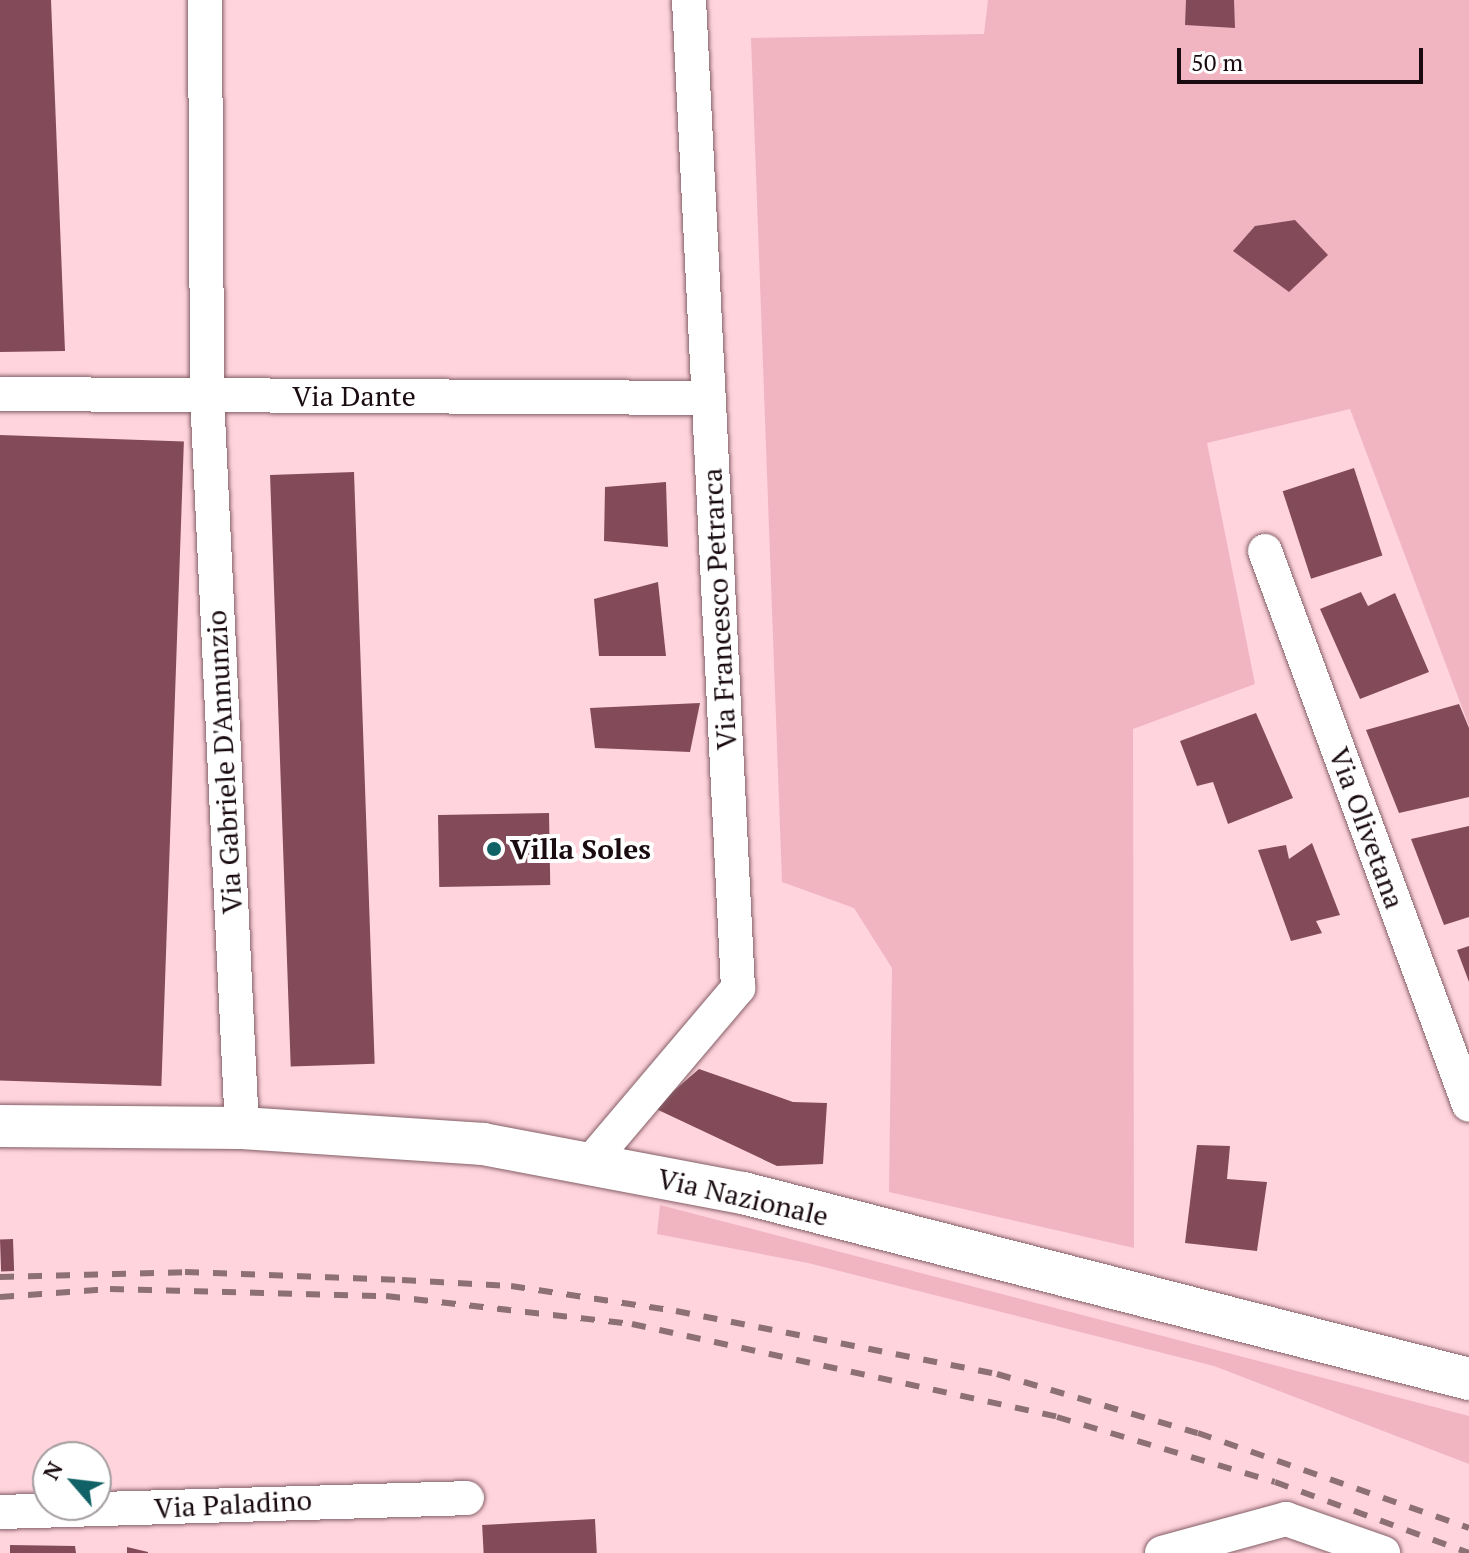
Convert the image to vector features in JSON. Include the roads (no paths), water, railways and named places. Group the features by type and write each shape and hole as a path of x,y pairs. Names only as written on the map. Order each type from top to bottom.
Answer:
{"main road":[{"name":"Via Nazionale","path":"0,1126 242,1128 483,1144 743,1193 1469,1379"}],"street":[{"name":"Via Gabriele D'Annunzio","path":"205,0 207,395 242,1128"},
{"name":"Via Francesco Petrarca","path":"589,1164 738,988 689,0"},
{"name":"Via Dante","path":"0,394 707,398"},
{"name":"Via Olivetana","path":"1265,551 1469,1105"},
{"name":"Via Paladino","path":"0,1512 467,1498"},
{"path":"1162,1553 1286,1519 1383,1553"}],"railway":[{"path":"0,1277 185,1272 402,1280 511,1286 676,1311 997,1374 1198,1433 1469,1528"},
{"path":"0,1297 110,1289 386,1296 632,1324 1057,1417 1275,1482 1469,1553"}],"place":[{"name":"Villa Soles","path":"494,849"}]}
